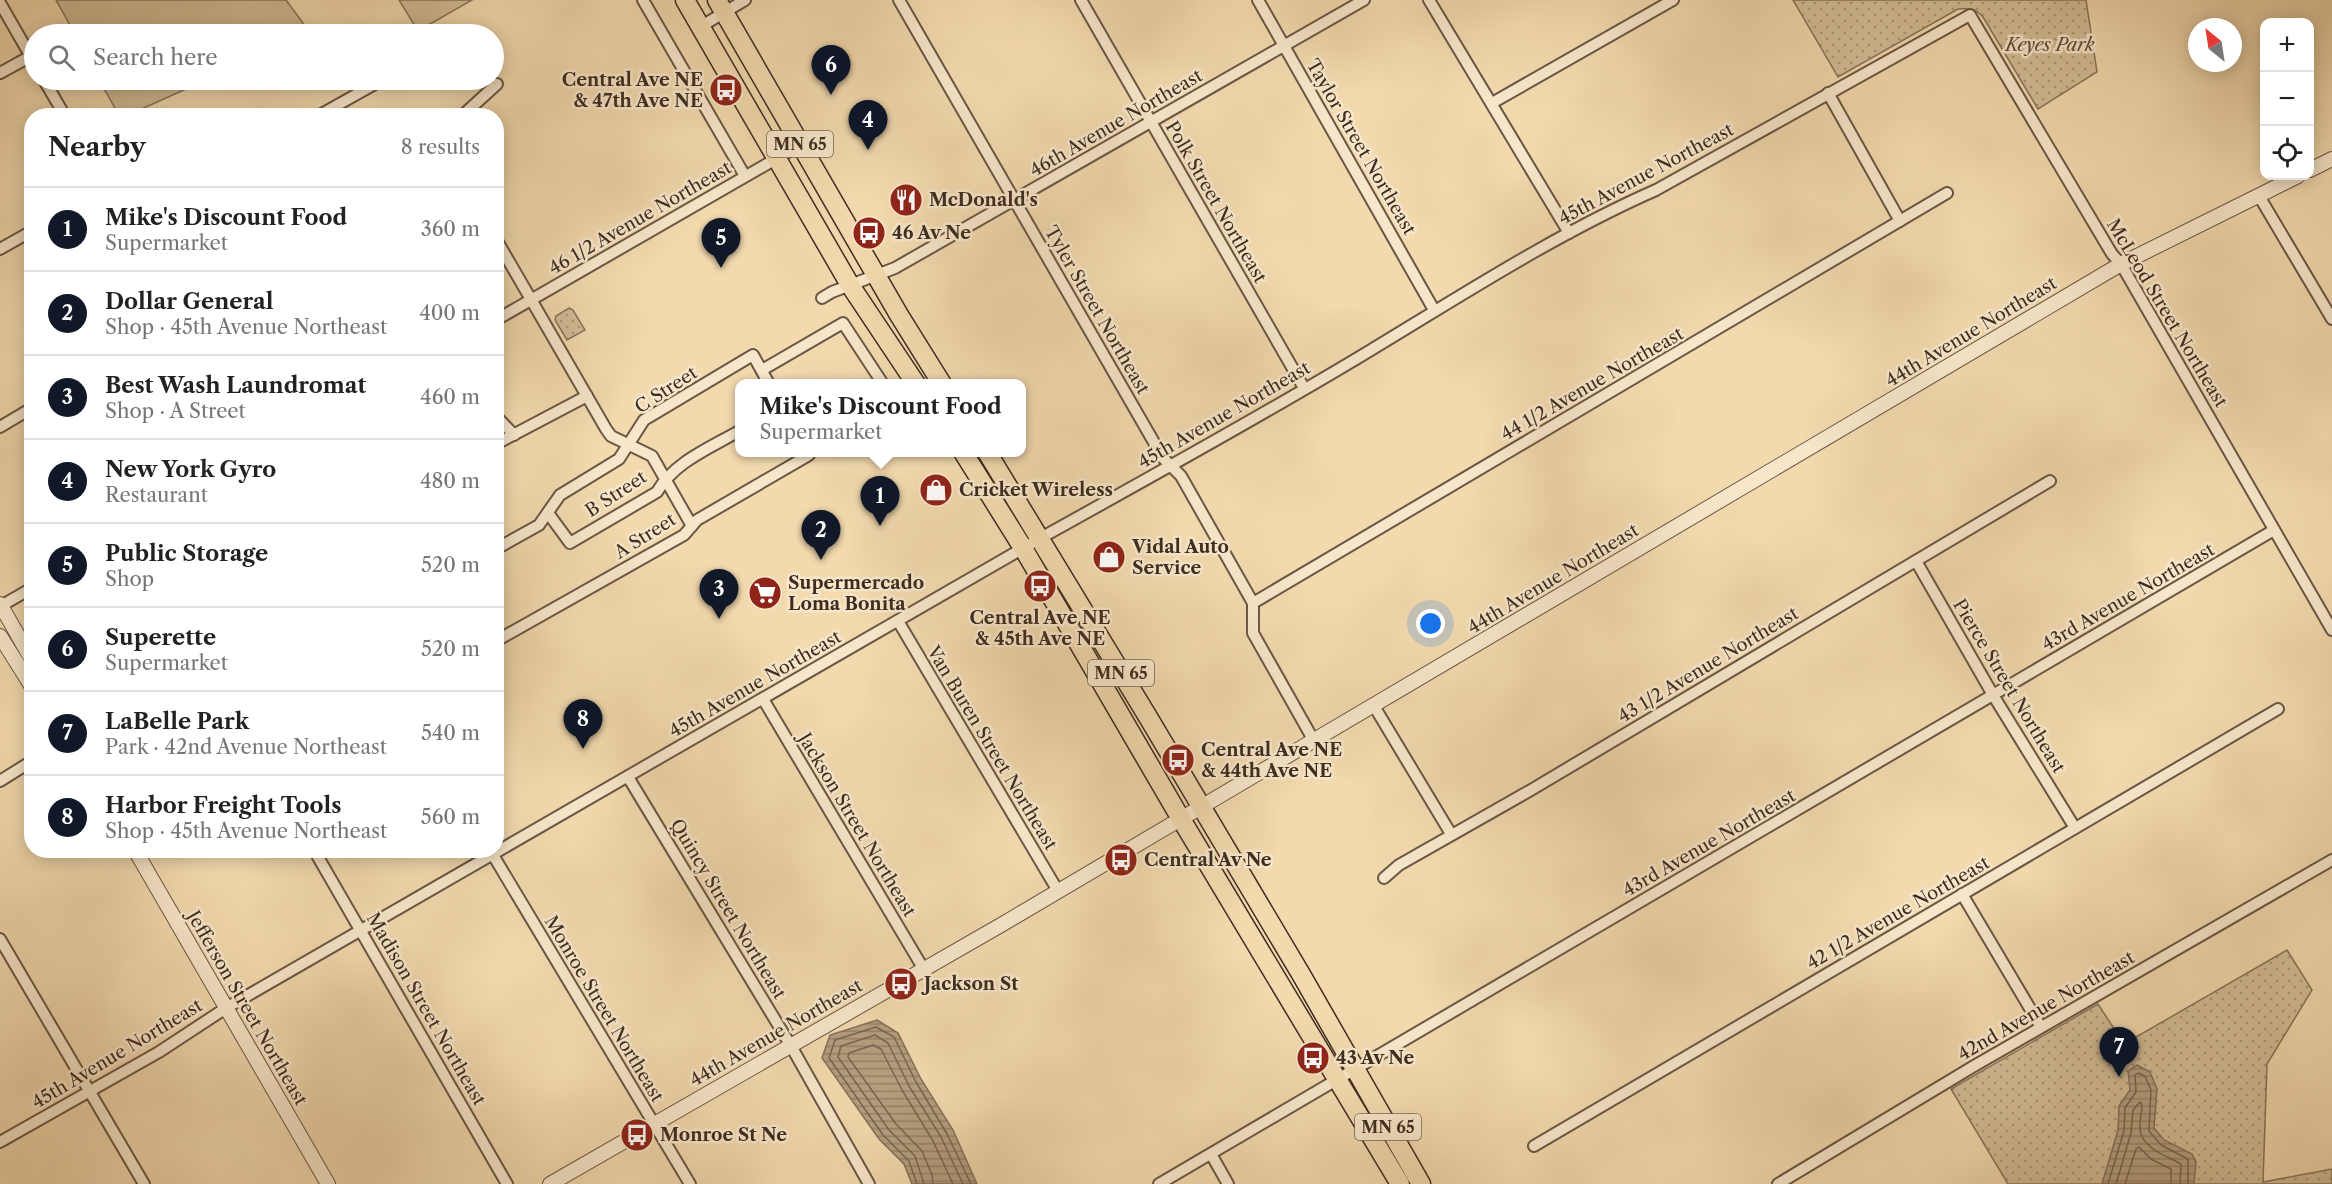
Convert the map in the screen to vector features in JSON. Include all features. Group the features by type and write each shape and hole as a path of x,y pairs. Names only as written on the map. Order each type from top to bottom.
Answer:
{"main road":[{"name":"MN 65","path":"685,0 850,285 913,379"},
{"name":"MN 65","path":"720,6 876,276 939,379"},
{"name":"MN 65","path":"966,457 1031,543 1201,808 1302,976 1346,1075 1400,1184"},
{"name":"MN 65","path":"989,457 1031,543 1181,819 1346,1075 1421,1184"}],"street":[{"path":"643,0 745,176"},
{"path":"700,27 720,6 745,0"},
{"name":"Tyler Street Northeast","path":"898,0 1163,458 1181,476 1253,603"},
{"name":"Polk Street Northeast","path":"1081,0 1304,388"},
{"name":"Taylor Street Northeast","path":"1258,0 1434,310"},
{"name":"46th Avenue Northeast","path":"822,298 832,292 896,268 1364,0"},
{"path":"1429,0 1569,233"},
{"path":"1492,103 1673,0"},
{"path":"0,3 24,44"},
{"name":"45th Avenue Northeast","path":"504,845 628,777 1031,543 1172,465 1569,233 1617,207 1656,190 1970,15"},
{"name":"McLeod Street Northeast","path":"1970,15 2112,254 2121,264 2332,630"},
{"path":"0,73 24,63"},
{"path":"50,90 60,108"},
{"path":"332,108 364,90"},
{"path":"471,108 490,90"},
{"path":"1828,93 1900,221"},
{"name":"46 1/2 Avenue Northeast","path":"504,315 800,145"},
{"path":"2314,168 2332,159"},
{"name":"44th Avenue Northeast","path":"550,1184 1201,808 2121,264 2290,180"},
{"name":"44 1/2 Avenue Northeast","path":"1253,603 1947,193"},
{"path":"2259,196 2332,319"},
{"path":"0,249 24,236"},
{"path":"504,253 612,436 652,456 692,526"},
{"path":"766,379 762,370 843,323 880,379"},
{"name":"C Street","path":"504,545 539,525 560,495 619,459 644,420 753,355 762,370"},
{"path":"504,440 587,396"},
{"path":"0,427 24,413"},
{"path":"504,424 514,435"},
{"name":"B Street","path":"548,513 570,543 657,492 665,477 676,468 735,433"},
{"name":"A Street","path":"504,636 684,535 697,520 803,457"},
{"name":"43 1/2 Avenue Northeast","path":"1384,878 1399,865 1451,834 1531,790 2050,481"},
{"name":"43rd Avenue Northeast","path":"1159,1184 2274,530"},
{"name":"Pierce Street Northeast","path":"1916,561 2075,828"},
{"path":"24,592 0,605 24,646"},
{"path":"1253,603 1253,633 1314,741"},
{"name":"Van Buren Street Northeast","path":"898,621 1058,891"},
{"path":"0,636 24,674"},
{"name":"Jackson Street Northeast","path":"763,699 923,968"},
{"path":"1374,706 1451,834"},
{"name":"42 1/2 Avenue Northeast","path":"1534,1146 2278,709"},
{"path":"0,781 24,766"},
{"name":"Quincy Street Northeast","path":"628,777 791,1046 869,1184"},
{"name":"Jefferson Street Northeast","path":"140,858 328,1184"},
{"name":"Madison Street Northeast","path":"319,858 507,1184"},
{"name":"45th Avenue Northeast","path":"0,1142 159,1052 226,1008 362,931 481,858"},
{"name":"Monroe Street Northeast","path":"495,858 690,1184"},
{"name":"42nd Avenue Northeast","path":"1778,1184 2041,1027 2332,860"},
{"path":"1962,894 2041,1027"},
{"path":"0,939 144,1184"},
{"path":"1211,1154 1228,1184"}],"green space":[{"path":"56,0 286,0 303,23 303,24 69,24"},
{"path":"399,0 472,0 430,24 414,24"},
{"name":"Keyes Park","path":"1793,0 2086,0 2097,72 2038,109 1983,17 1972,9 1958,9 1838,77"},
{"path":"105,90 184,90 144,108 115,108"},
{"path":"569,308 573,310 585,330 567,340 555,320 556,316"},
{"path":"2287,950 2312,990 2267,1064 2263,1182 2332,1169 2332,1184 2008,1184 1951,1089 2098,1004 2124,1044"}],"water":[{"path":"877,1020 898,1033 921,1079 953,1130 977,1184 912,1184 904,1164 879,1139 822,1058 830,1035"},
{"path":"2137,1065 2150,1072 2157,1089 2154,1128 2164,1140 2192,1154 2196,1162 2194,1184 2102,1184 2118,1130 2119,1106 2130,1090 2128,1071"}],"place":[{"name":"Central Ave NE & 47th Ave NE","path":"726,90"},
{"name":"Superette","path":"831,95"},
{"name":"New York Gyro","path":"868,150"},
{"name":"McDonald's","path":"906,200"},
{"name":"46 Av Ne","path":"869,233"},
{"name":"Public Storage","path":"721,268"},
{"name":"Cricket Wireless","path":"936,490"},
{"name":"Mike's Discount Food","path":"880,526"},
{"name":"Vidal Auto Service","path":"1109,557"},
{"name":"Dollar General","path":"821,560"},
{"name":"Central Ave NE & 45th Ave NE","path":"1040,586"},
{"name":"Supermercado Loma Bonita","path":"765,593"},
{"name":"Best Wash Laundromat","path":"719,619"},
{"name":"Harbor Freight Tools","path":"583,749"},
{"name":"Central Ave NE & 44th Ave NE","path":"1178,760"},
{"name":"Central Av Ne","path":"1121,860"},
{"name":"Jackson St","path":"901,984"},
{"name":"43 Av Ne","path":"1313,1058"},
{"name":"LaBelle Park","path":"2119,1077"},
{"name":"Monroe St Ne","path":"637,1135"}]}
